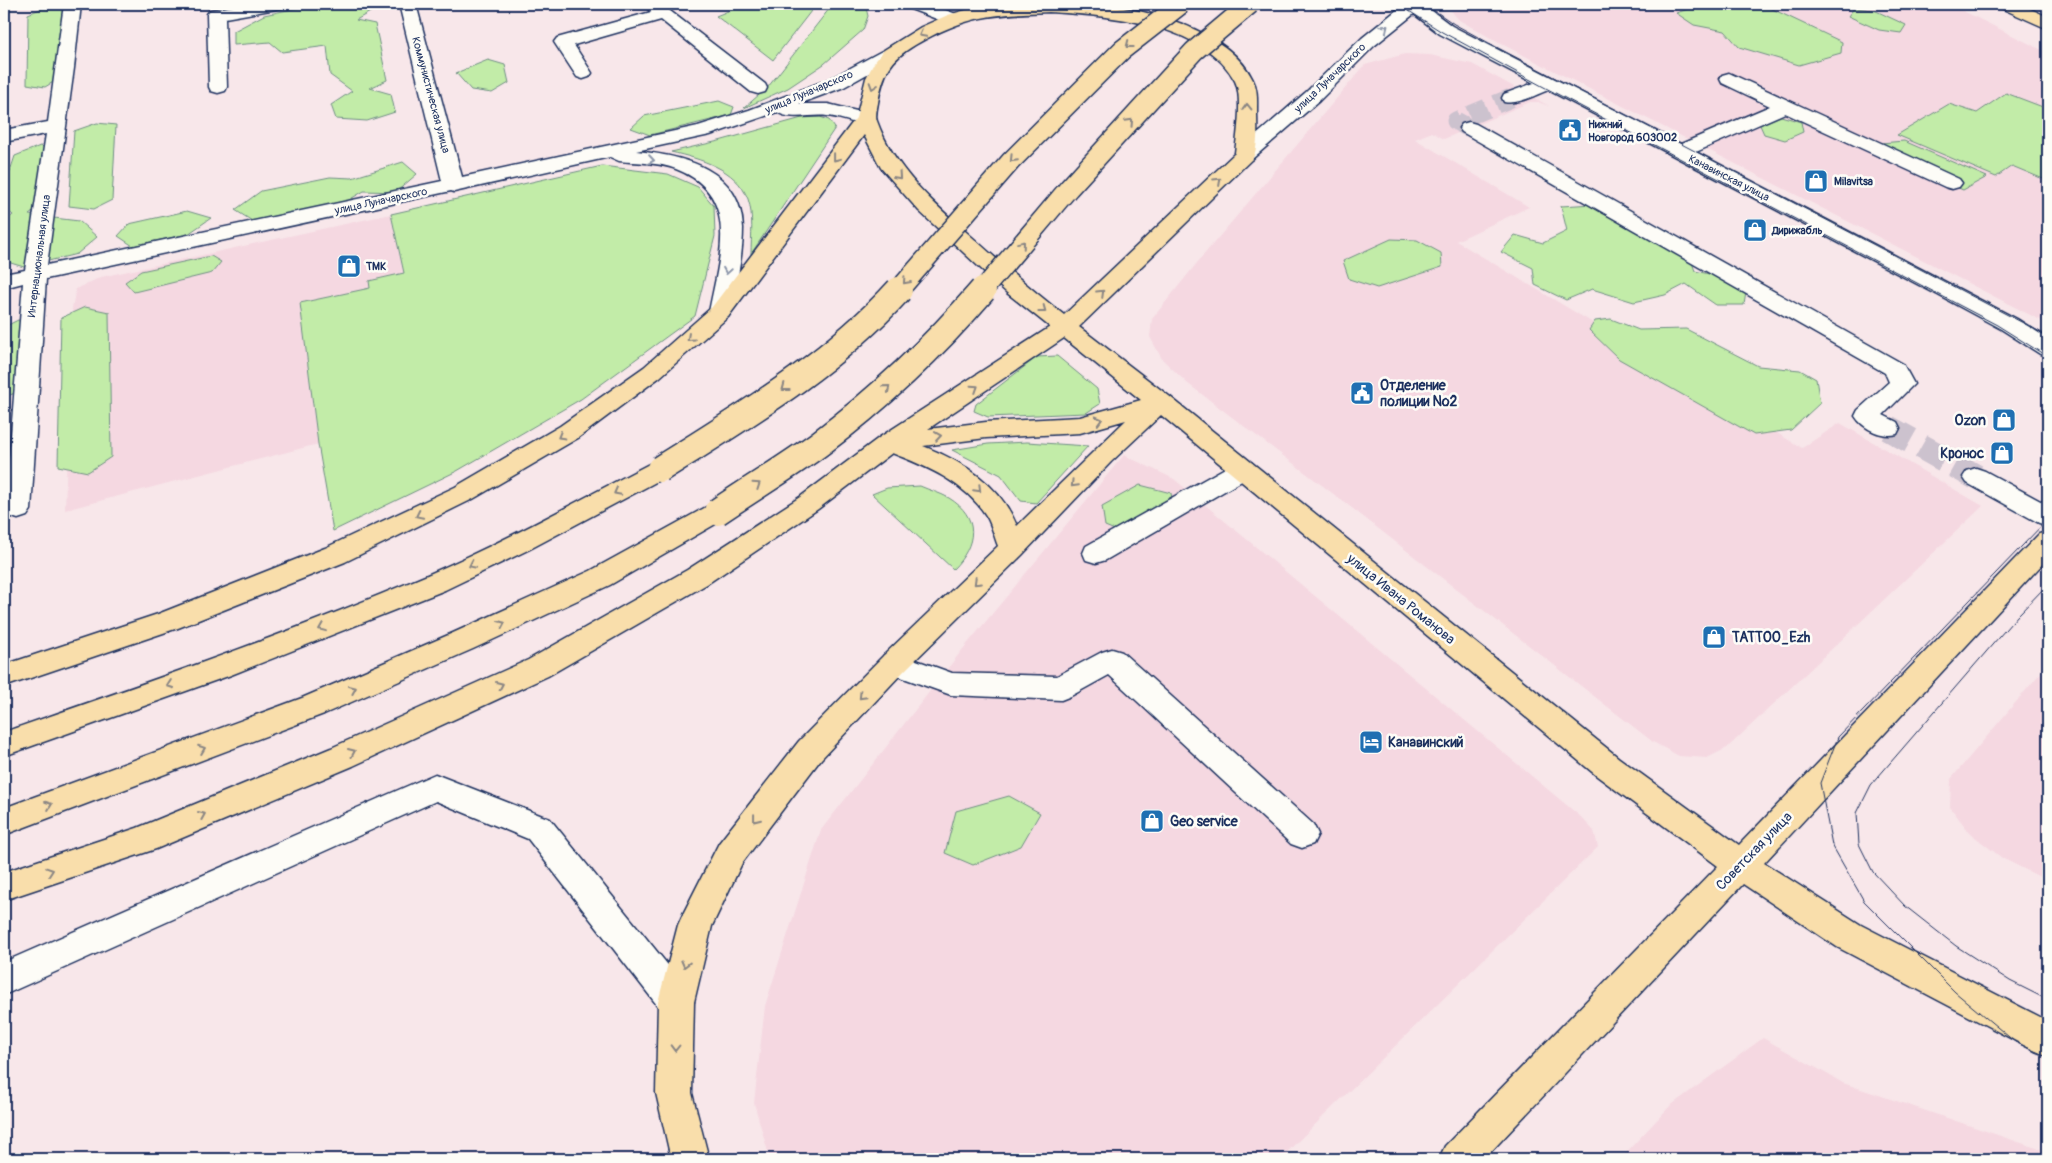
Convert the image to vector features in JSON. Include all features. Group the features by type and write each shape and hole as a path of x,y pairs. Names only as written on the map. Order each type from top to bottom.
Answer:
{"main road":[{"path":"4,744 293,640 436,582 555,525 660,468 762,405 835,351 888,302 1010,161 1122,50 1181,4"},
{"path":"4,822 313,706 463,642 600,578 717,512 819,444 894,382 940,338 1069,188 1188,58 1250,4"},
{"path":"2008,4 2048,24"},
{"path":"4,676 187,614 335,555 464,493 569,432 652,372 720,312 866,119 872,84 888,55 953,18 989,7 1080,7 1117,11 1162,21 1199,38 1231,60 1246,82 1246,156 1066,326 889,443 809,504 697,577 538,668 342,757 154,835 4,886"},
{"name":"улица Ивана Романова","path":"866,119 888,164 926,207 1015,288 1066,326 1243,469 1608,768 1741,865 1849,936 2048,1039"},
{"path":"889,443 986,430 1080,425 1160,402"},
{"path":"690,1159 674,1093 676,1002 695,926 730,853 810,750 894,663 1012,548 1102,456 1160,402"},
{"path":"889,443 950,467 978,487 998,512 1012,548"},
{"name":"Советская улица","path":"1458,1159 1741,865 2048,541"}],"street":[{"name":"Интернациональная улица","path":"18,510 35,274 72,4"},
{"path":"218,87 216,14 276,4"},
{"name":"Коммунистическая улица","path":"407,4 454,186"},
{"path":"914,4 953,18"},
{"name":"улица Луначарского","path":"1246,156 1368,42 1414,4"},
{"name":"Канавинская улица","path":"1414,4 1446,30 1978,307 2048,349"},
{"path":"583,73 563,42 658,9 758,88"},
{"name":"улица Луначарского","path":"4,281 454,186 703,131 756,114 837,82 888,55"},
{"path":"1729,79 1952,182"},
{"path":"1512,98 1548,84"},
{"path":"1679,152 1785,106"},
{"name":"улица Луначарского","path":"756,114 796,109 828,110 866,119"},
{"path":"4,136 56,126"},
{"path":"1469,128 1895,369 1902,384 1867,416 1888,428"},
{"path":"603,153 683,165 713,180 729,203 734,228 720,312"},
{"path":"1096,553 1243,469"},
{"path":"1976,477 2048,516"},
{"path":"894,663 951,684 1061,688 1112,660 1302,834"},
{"path":"4,978 435,787 539,828 676,1002"}],"shaded area":[{"path":"1449,4 1949,4 2048,53 2048,324 1496,41 1459,20 1448,7"},
{"path":"1405,54 1430,55 1472,64 1549,106 1538,102 1530,102 1444,139 1432,132 1415,139 1529,207 1456,241 1802,448 1840,423 1983,506 1727,748 1707,758 1679,756 1653,742 1348,505 1187,383 1162,359 1150,337 1152,319 1201,258 1365,65"},
{"path":"391,214 404,273 370,281 371,288 300,303 318,444 65,510 72,308 76,289 101,277"},
{"path":"1124,455 1174,479 1581,817 1594,831 1598,847 1280,1159 770,1159 754,1103 765,1006 821,830 963,649"},
{"path":"2048,664 2048,881 2002,858 1970,833 1950,807 1951,779"},
{"path":"1763,1038 1843,1083 2048,1152 2048,1159 1620,1159 1670,1106"}],"green space":[{"path":"52,4 66,9 60,78 45,87 27,84 28,14"},
{"path":"316,4 370,4 372,11 356,20 375,24 387,80 370,88 391,94 395,112 367,121 336,119 331,105 352,91 330,75 327,46 282,52 270,42 234,45 234,31 264,15"},
{"path":"745,4 801,4 811,11 773,60 716,16"},
{"path":"833,4 865,4 868,16 863,30 824,64 788,88 744,108 768,87"},
{"path":"1704,4 1766,6 1842,42 1841,53 1799,65 1739,47 1725,31 1694,25 1676,13"},
{"path":"1854,8 1874,10 1906,25 1901,33 1879,30 1848,16"},
{"path":"488,60 505,65 509,83 492,93 471,90 456,73"},
{"path":"2006,93 2048,109 2048,181 2012,166 1996,177 1897,135 1949,104 1977,113"},
{"path":"719,101 734,107 731,115 650,135 631,128 644,116"},
{"path":"1781,116 1801,122 1803,132 1785,140 1764,134 1760,125"},
{"path":"820,117 829,120 835,128 751,254 751,212 748,199 742,188 726,172 694,158 671,152 802,118"},
{"path":"97,123 116,125 112,200 94,209 69,206 74,131"},
{"path":"1904,141 1987,177 1963,190 1879,152 1881,143"},
{"path":"40,146 61,151 51,198 29,215 79,221 97,237 77,254 24,267 4,261 4,222 13,215 4,208 4,189 15,156"},
{"path":"403,162 417,174 396,192 364,191 342,204 257,224 235,210 261,191 330,177 352,178"},
{"path":"602,166 668,174 698,187 714,206 715,236 695,316 581,399 457,471 333,531 318,444 300,303 370,288 369,281 404,273 391,214"},
{"path":"1593,204 1690,257 1695,271 1719,276 1746,292 1744,305 1716,305 1686,284 1665,295 1634,302 1592,289 1566,300 1535,285 1533,268 1501,252 1515,235 1543,243 1567,231 1561,206"},
{"path":"187,211 211,218 188,234 133,246 118,236 129,224"},
{"path":"1391,239 1417,240 1441,253 1442,267 1377,288 1349,279 1343,261"},
{"path":"211,256 221,262 212,273 134,292 125,282 141,271"},
{"path":"85,307 109,312 111,457 88,472 58,466 61,318"},
{"path":"1611,319 1639,330 1686,329 1758,366 1800,370 1816,379 1820,403 1791,430 1754,435 1619,359 1589,330 1595,321"},
{"path":"18,320 40,324 39,383 10,395 4,394 4,327"},
{"path":"1057,356 1097,389 1100,404 1086,413 988,417 974,411 976,404 1037,357"},
{"path":"1027,442 1088,446 1036,503 1021,501 1001,475 952,450 988,444"},
{"path":"1140,485 1171,493 1175,517 1134,538 1105,526 1102,506"},
{"path":"920,486 949,498 966,514 970,522 972,532 967,550 953,569 872,494 887,488"},
{"path":"1009,796 1040,813 1021,846 973,865 945,853 956,811"}],"tunnel":[{"path":"1469,128 1456,121 1511,98"},
{"path":"1888,428 1976,477"}],"tram line":[{"path":"1398,4 1442,32 1542,86 1997,325 2048,357"},
{"path":"1425,4 1454,24 1500,49 2048,336"},
{"path":"2048,519 1838,737 1820,783 1832,845 1864,901 1955,992 2015,1042 2048,1057"},
{"path":"2048,584 2018,615 1871,785 1857,813 1859,844 1873,872 1905,906 1956,946 2010,981 2048,1000"}],"place":[{"name":"Нижний Новгород 603002","path":"1570,130"},
{"name":"Milavitsa","path":"1816,181"},
{"name":"Дирижабль","path":"1755,230"},
{"name":"ТМК","path":"349,266"},
{"name":"Отделение полиции №2","path":"1362,393"},
{"name":"Ozon","path":"2004,420"},
{"name":"Кронос","path":"2002,453"},
{"name":"TATTOO_Ezh","path":"1714,637"},
{"name":"Канавинский","path":"1371,742"},
{"name":"Geo service","path":"1152,821"}]}
